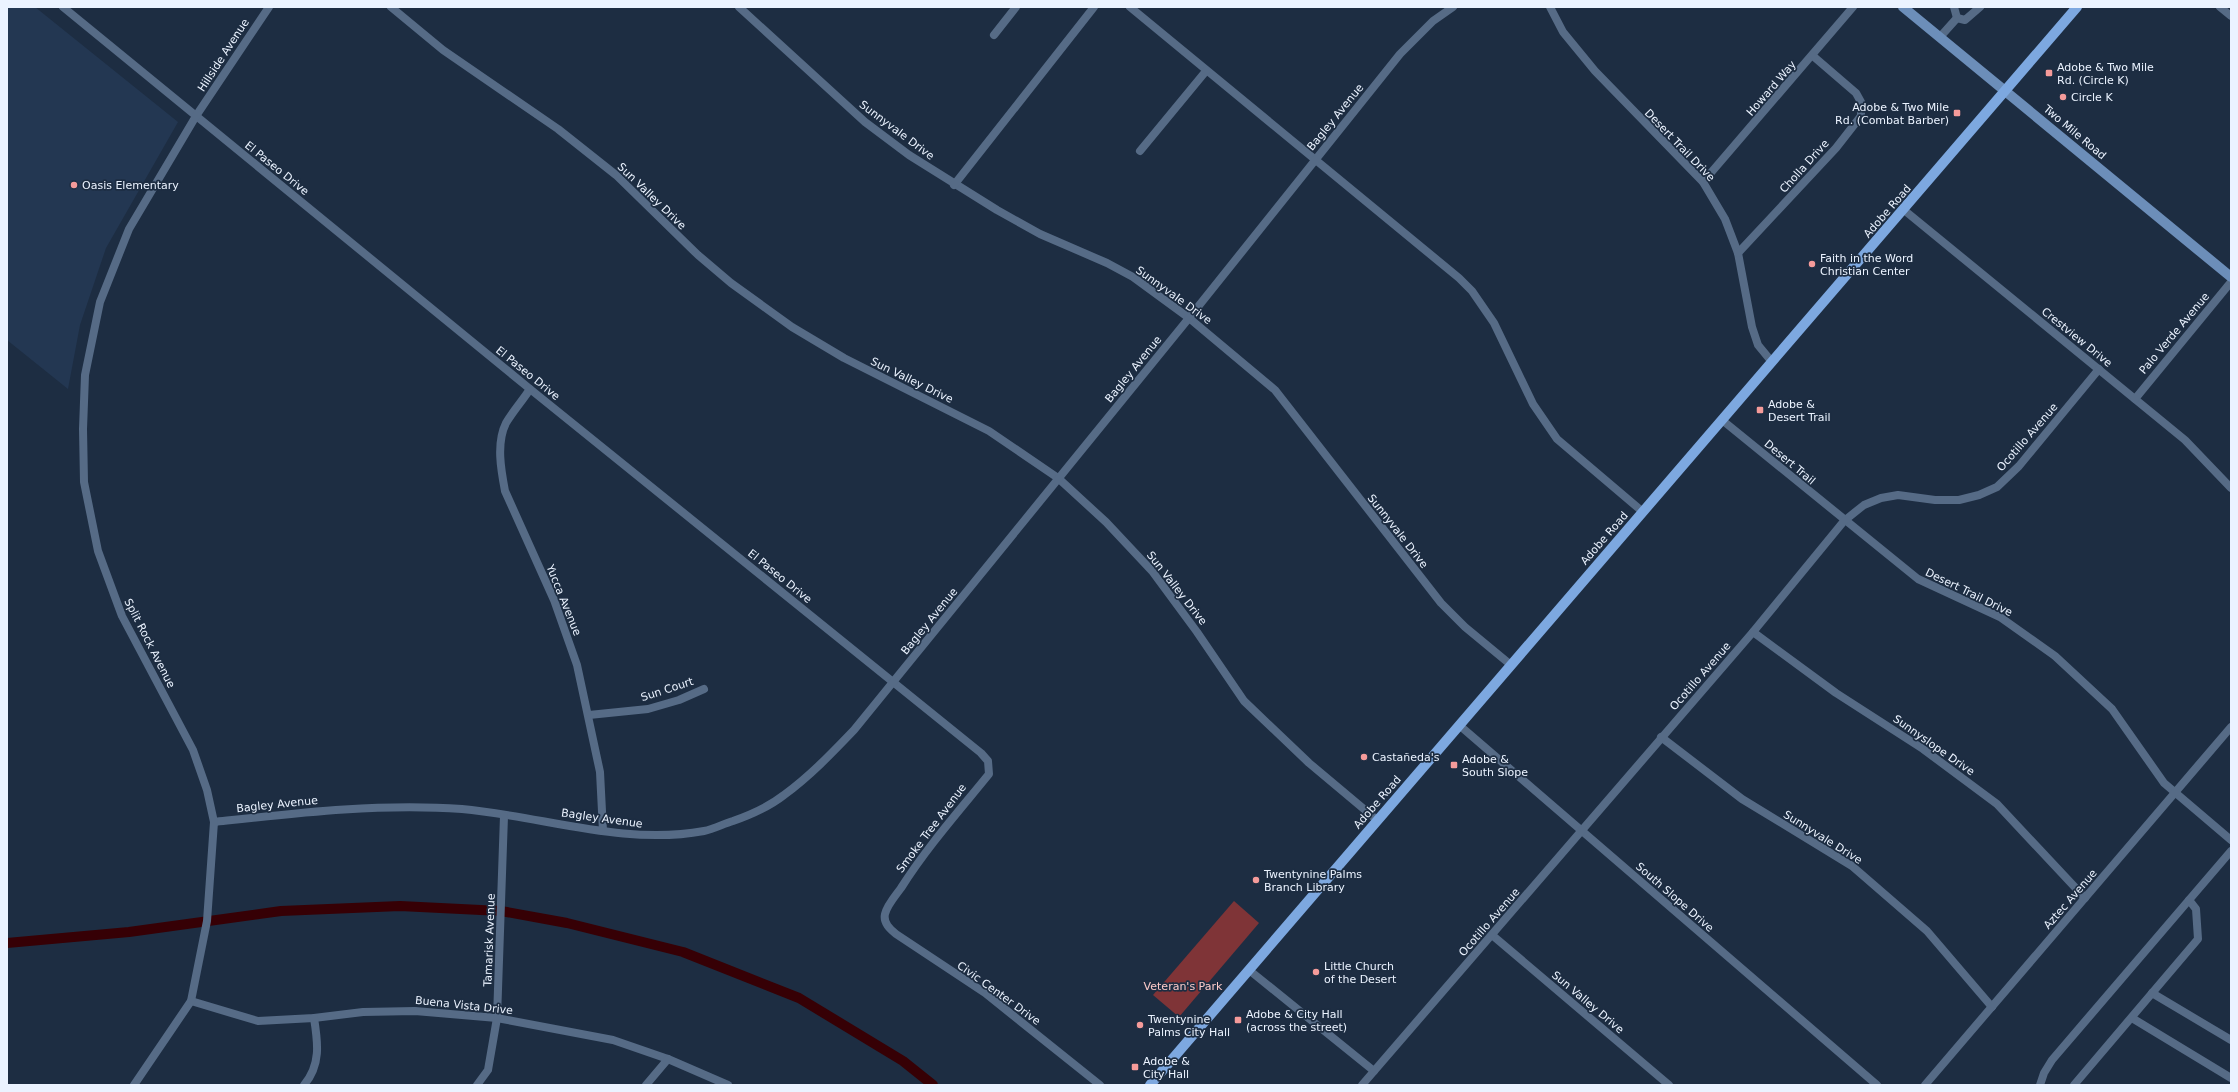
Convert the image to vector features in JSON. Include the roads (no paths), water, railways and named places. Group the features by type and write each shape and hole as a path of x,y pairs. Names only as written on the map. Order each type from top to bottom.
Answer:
{"main road":[{"name":"Adobe Road","path":"1150,1085 2077,7"}],"street":[{"name":"El Paseo Drive","path":"63,7 530,389 981,753"},
{"name":"Hillside Avenue","path":"196,116 269,7"},
{"name":"Sun Valley Drive","path":"391,7 443,50 558,129 616,175 698,255 731,283 786,323 844,358 989,431 1058,478 1106,522 1152,571 1197,632 1244,701 1309,763 1377,820"},
{"name":"Sunnyvale Drive","path":"739,7 865,122 954,185 1040,234 1108,264 1133,278 1189,318 1275,390 1441,603 1465,627 1511,665"},
{"path":"994,34 1016,7"},
{"path":"954,185 1094,7"},
{"path":"1130,7 1459,278 1472,291 1494,323 1533,404 1557,439 1643,512"},
{"name":"Bagley Avenue","path":"214,822 288,813 365,808 463,810 643,836 705,831 747,816 783,796 823,762 854,730 1189,318 1400,54 1433,21 1453,7"},
{"name":"Desert Trail Drive","path":"1550,7 1563,32 1595,71 1703,182 1725,219 1738,253 1752,327 1758,345 1772,362"},
{"name":"Howard Way","path":"1703,182 1813,56 1853,7"},
{"name":"Two Mile Road","path":"1903,7 2231,277"},
{"path":"1954,7 1957,18"},
{"path":"1957,18 1965,20 1980,7"},
{"path":"2220,7 2231,16"},
{"path":"1940,37 1957,18"},
{"name":"Cholla Drive","path":"1738,253 1836,148 1861,116 1862,102 1856,92 1813,56"},
{"path":"1140,151 1206,71"},
{"name":"Split Rock Avenue","path":"134,1085 191,1002 207,921 214,822 207,790 193,750 122,616 98,551 84,482 82,429 85,375 100,302 129,229 196,116"},
{"name":"Crestview Drive","path":"1904,210 2185,440 2231,488"},
{"name":"Palo Verde Avenue","path":"2135,399 2231,282"},
{"name":"Ocotillo Avenue","path":"1362,1085 1753,632 1844,521 1864,505 1881,498 1898,495 1935,500 1960,500 1979,495 1997,487 2019,466 2099,369"},
{"name":"Yucca Avenue","path":"530,389 506,424 500,453 501,472 505,491 542,572 562,621 577,665 589,715 600,772 603,831"},
{"name":"Desert Trail","path":"1722,420 1844,521"},
{"name":"Desert Trail Drive","path":"1844,521 1918,580 2000,617 2055,656 2112,709 2164,783 2231,840"},
{"name":"Sunnyslope Drive","path":"1753,632 1836,693 1923,749 1997,804 2085,898"},
{"name":"Sun Court","path":"589,715 648,709 679,700 704,689"},
{"name":"South Slope Drive","path":"1459,725 1877,1085"},
{"name":"Aztec Avenue","path":"1925,1085 2231,727"},
{"name":"Sunnyvale Drive","path":"1661,737 1742,799 1852,866 1927,931 1992,1007"},
{"name":"Smoke Tree Avenue","path":"885,919 888,907 907,878 940,832 989,774 988,761 981,753"},
{"name":"Tamarisk Avenue","path":"477,1085 488,1070 497,1018 504,816"},
{"path":"2040,1085 2044,1073 2052,1060 2231,851"},
{"path":"2074,1085 2198,939 2196,910 2189,900"},
{"name":"Civic Center Drive","path":"885,919 888,926 896,934 985,993 1100,1085"},
{"name":"Sun Valley Drive","path":"1492,935 1669,1085"},
{"path":"1249,970 1374,1071"},
{"path":"2152,993 2231,1040"},
{"name":"Buena Vista Drive","path":"191,1002 258,1021 314,1018 363,1012 415,1011 497,1018 612,1040 668,1059 728,1085"},
{"path":"304,1085 314,1071 318,1057 318,1043 314,1018"},
{"path":"2132,1018 2231,1078"},
{"path":"646,1085 668,1059"}],"waterway":[{"path":"7,943 129,932 281,911 400,906 501,911 567,923 683,952 799,998 903,1061 933,1085"}],"place":[{"name":"Adobe & Two Mile Rd. (Circle K)","path":"2049,73"},
{"name":"Circle K","path":"2063,97"},
{"name":"Adobe & Two Mile Rd. (Combat Barber)","path":"1957,113"},
{"name":"Oasis Elementary","path":"74,185"},
{"name":"Faith in the Word Christian Center","path":"1812,264"},
{"name":"Adobe & Desert Trail","path":"1760,410"},
{"name":"Castañeda's","path":"1364,757"},
{"name":"Adobe & South Slope","path":"1454,765"},
{"name":"Twentynine Palms Branch Library","path":"1256,880"},
{"name":"Little Church of the Desert","path":"1316,972"},
{"name":"Adobe & City Hall (across the street)","path":"1238,1020"},
{"name":"Twentynine Palms City Hall","path":"1140,1025"},
{"name":"Adobe & City Hall","path":"1135,1067"}],"park label":[{"name":"Veteran's Park","path":"1183,986"}]}
